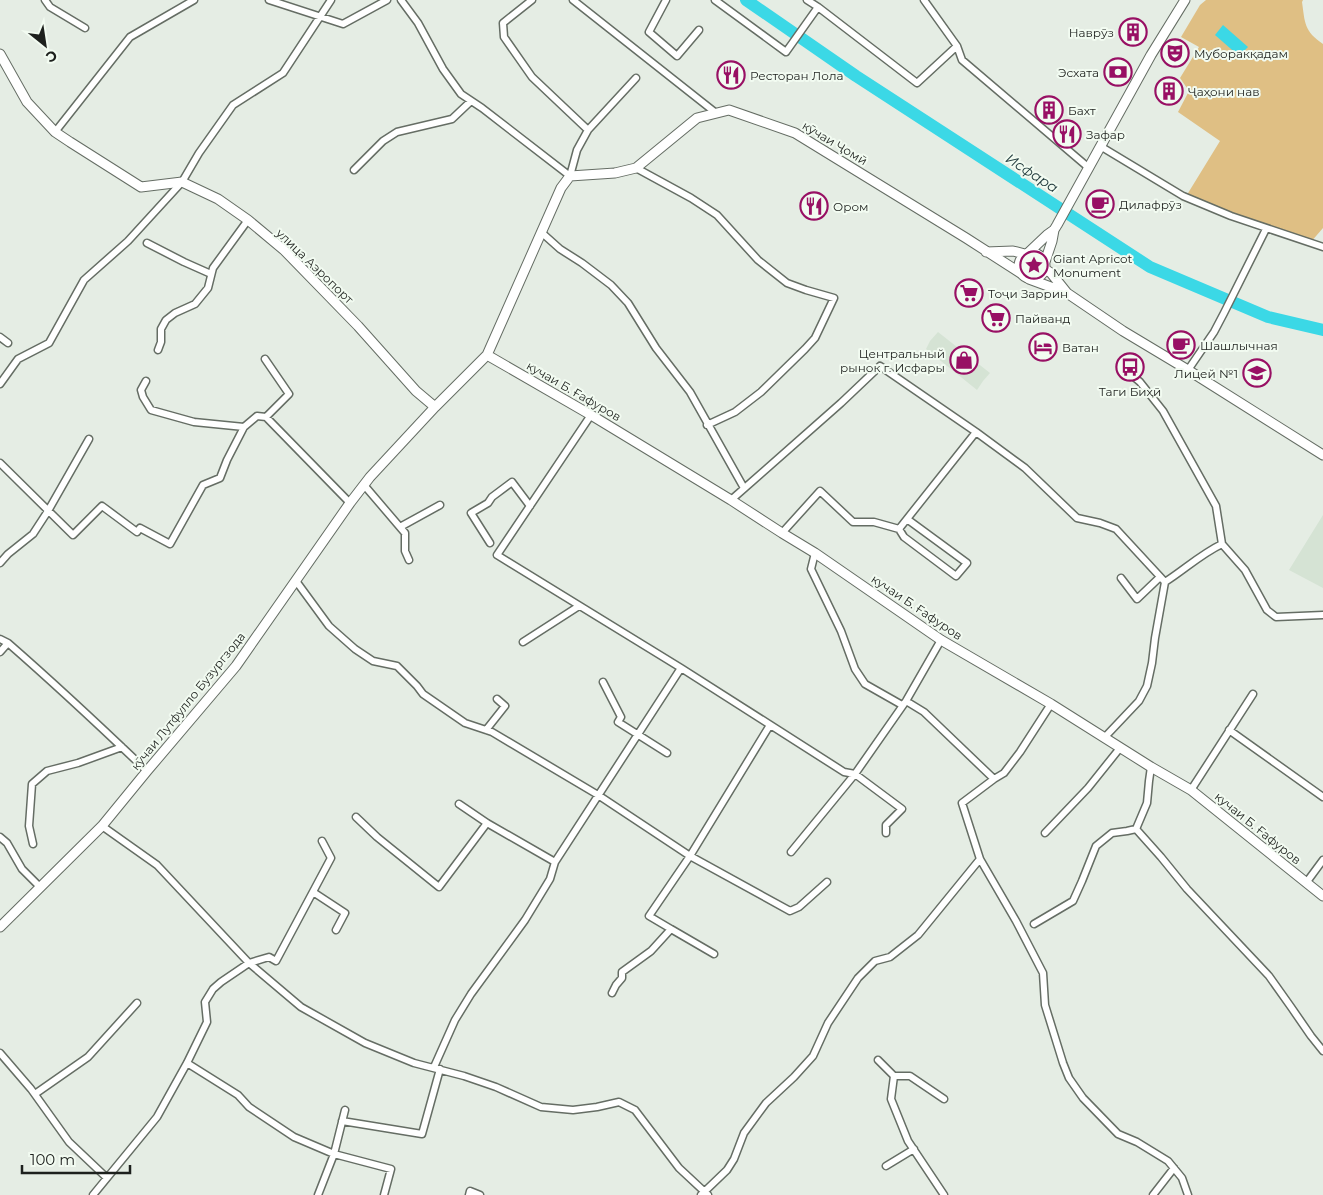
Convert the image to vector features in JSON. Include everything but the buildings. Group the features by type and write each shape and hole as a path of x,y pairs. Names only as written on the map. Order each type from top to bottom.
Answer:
{"main road":[{"path":"1055,228 1019,261 1019,270 1026,276 1037,278 1041,276 1055,228 1151,55 1185,0"},
{"path":"0,54 27,102 56,132 141,187 182,182"},
{"name":"кӯчаи Ҷомӣ","path":"570,176 615,173 636,168 697,118 729,110 795,133 1026,276 1067,293 1122,331 1323,455"},
{"path":"487,355 561,188 570,176"},
{"name":"улица Аэропорт","path":"182,182 218,200 248,220 284,250 346,314 416,391 435,407"},
{"path":"986,252 1013,251 1027,254 1037,253 1043,258 1045,266 1067,293"},
{"name":"кӯчаи Лутфулло Бузургзода","path":"0,927 102,826 236,666 364,484 435,407 487,355"},
{"name":"кучаи Б. Ғафуров","path":"487,355 731,500 782,534 815,553 941,640 1051,704 1191,790 1323,896"}],"street":[{"path":"45,0 50,7 85,28"},
{"path":"56,132 130,37 194,0"},
{"path":"269,0 343,24 386,0"},
{"path":"0,384 18,359 49,343 84,280 128,241 182,182 199,153 233,105 283,73 331,0"},
{"path":"401,0 418,23 443,69 461,94 570,176 577,150 588,130 636,78"},
{"path":"532,0 503,23 504,37 532,77 588,130"},
{"path":"573,0 716,113"},
{"path":"666,0 649,32 677,56 699,30"},
{"path":"716,0 786,52 818,7"},
{"path":"807,0 917,83 957,46"},
{"path":"924,0 957,46 962,60 1088,168"},
{"path":"354,170 390,136 397,132 452,119 471,101"},
{"path":"1100,146 1183,196 1231,216 1323,247"},
{"path":"636,168 691,198 717,215 758,260 787,283 834,298 815,338 805,349 761,392 735,412 708,424"},
{"path":"158,350 161,342 160,329 166,320 175,313 196,304 208,288 213,268 248,220"},
{"path":"1188,370 1214,332 1266,228"},
{"path":"542,232 560,249 582,262 611,285 628,303 656,348 690,392 744,488"},
{"path":"147,243 212,274"},
{"path":"0,336 8,343"},
{"path":"265,359 289,394 266,417"},
{"path":"731,500 880,366 1025,468 1077,518 1116,529 1162,580 1152,663 1147,686 1140,701 1104,738"},
{"path":"1121,366 1140,382 1163,411 1216,506 1222,544 1245,570 1267,610 1276,617 1323,615"},
{"path":"146,381 141,390 151,410 194,422 244,427"},
{"path":"590,415 497,555 681,668 844,772 855,774 902,809 886,825 886,833"},
{"path":"0,463 73,535 102,506 137,532 140,528 170,544 203,485 220,478 244,427 257,416 266,417 350,502"},
{"path":"899,529 976,432"},
{"path":"0,563 33,534 89,438"},
{"path":"490,543 471,513 488,503 492,497 512,482 530,506"},
{"path":"364,484 405,533 405,551 409,560"},
{"path":"782,534 820,491 853,522 874,522 899,529 904,537 956,576 967,564 907,519"},
{"path":"400,527 440,505"},
{"path":"1121,578 1137,599 1162,580 1180,572 1206,552 1222,544"},
{"path":"815,553 811,569 841,631 855,669 865,684 924,712 994,779"},
{"path":"296,580 328,626 354,649 373,661 397,666 417,686 422,694 465,723 492,732 598,795 690,856 790,911 799,907 827,882"},
{"path":"523,642 579,606"},
{"path":"0,640 8,643 93,718 147,771"},
{"path":"791,852 855,774 904,703 941,640"},
{"path":"0,652 8,643"},
{"path":"342,1121 422,1134 437,1068 455,1020 471,994 530,912 550,879 555,862 681,668"},
{"path":"603,682 621,717 618,722 668,752"},
{"path":"1191,790 1253,694"},
{"path":"486,730 505,706 497,699"},
{"path":"1051,704 1004,773 962,804 980,859 1016,921 1042,973 1045,1005 1069,1078 1083,1098 1118,1134 1138,1142 1168,1161 1182,1178 1188,1195"},
{"path":"714,954 650,916 690,856 770,725"},
{"path":"1229,730 1323,797"},
{"path":"33,844 29,826 32,784 47,771 78,763 122,747"},
{"path":"1045,834 1088,788 1120,748"},
{"path":"1034,924 1073,901 1096,846 1112,833 1136,828 1147,803 1152,767"},
{"path":"460,804 487,823 555,862"},
{"path":"356,817 377,837 439,888 487,823"},
{"path":"102,826 157,865 249,963 301,1007 365,1043 414,1063 437,1068 496,1087 541,1107 573,1110 619,1102 635,1110 679,1168 705,1194 727,1170 734,1159 744,1133 766,1103 813,1056 828,1023 858,978 875,961 890,957 918,935 980,859"},
{"path":"1136,828 1187,889 1269,976 1323,1052"},
{"path":"0,837 7,843 22,869 40,887"},
{"path":"92,1195 157,1117 207,1022 205,1002 213,989 249,963 269,957 276,961 331,858 322,841"},
{"path":"1306,883 1323,860"},
{"path":"313,892 345,913 336,930"},
{"path":"612,993 622,978 622,972 651,951 671,929"},
{"path":"35,1094 88,1057 137,1003"},
{"path":"0,1053 35,1094 69,1142 107,1178"},
{"path":"878,1060 894,1076 910,1076 944,1099"},
{"path":"187,1063 238,1095 250,1107 294,1137 334,1154 391,1169 384,1195"},
{"path":"894,1076 891,1100 908,1141 942,1195"},
{"path":"318,1195 334,1154 345,1110"},
{"path":"886,1166 914,1149"},
{"path":"1153,1195 1174,1168"},
{"path":"469,1195 470,1191 480,1195"}],"shaded area":[{"path":"1206,0 1303,0 1306,26 1312,35 1323,44 1323,228 1310,243 1185,198 1220,141 1178,112 1189,91 1180,78 1199,47 1181,37 1200,5"},
{"path":"938,332 990,373 977,390 926,349"},
{"path":"1323,515 1323,588 1289,570"}],"water":[{"path":"1223,25 1248,47 1239,56 1215,35"}],"waterway":[{"name":"Исфара","path":"746,0 856,76 1150,267 1268,317 1323,330"}],"place":[{"name":"Наврӯз","path":"1133,32"},
{"name":"Муборакқадам","path":"1175,53"},
{"name":"Эсхата","path":"1118,72"},
{"name":"Ресторан Лола","path":"731,75"},
{"name":"Ҷаҳони нав","path":"1169,91"},
{"name":"Бахт","path":"1049,110"},
{"name":"Зафар","path":"1067,134"},
{"name":"Дилафрӯз","path":"1100,204"},
{"name":"Ором","path":"814,206"},
{"name":"Giant Apricot Monument","path":"1034,265"},
{"name":"Тоҷи Заррин","path":"969,293"},
{"name":"Пайванд","path":"996,318"},
{"name":"Шашлычная","path":"1181,345"},
{"name":"Ватан","path":"1043,347"},
{"name":"Центральный рынок г. Исфары","path":"964,360"},
{"name":"Таги Биҳӣ","path":"1130,367"},
{"name":"Лицей №1","path":"1257,373"}]}
